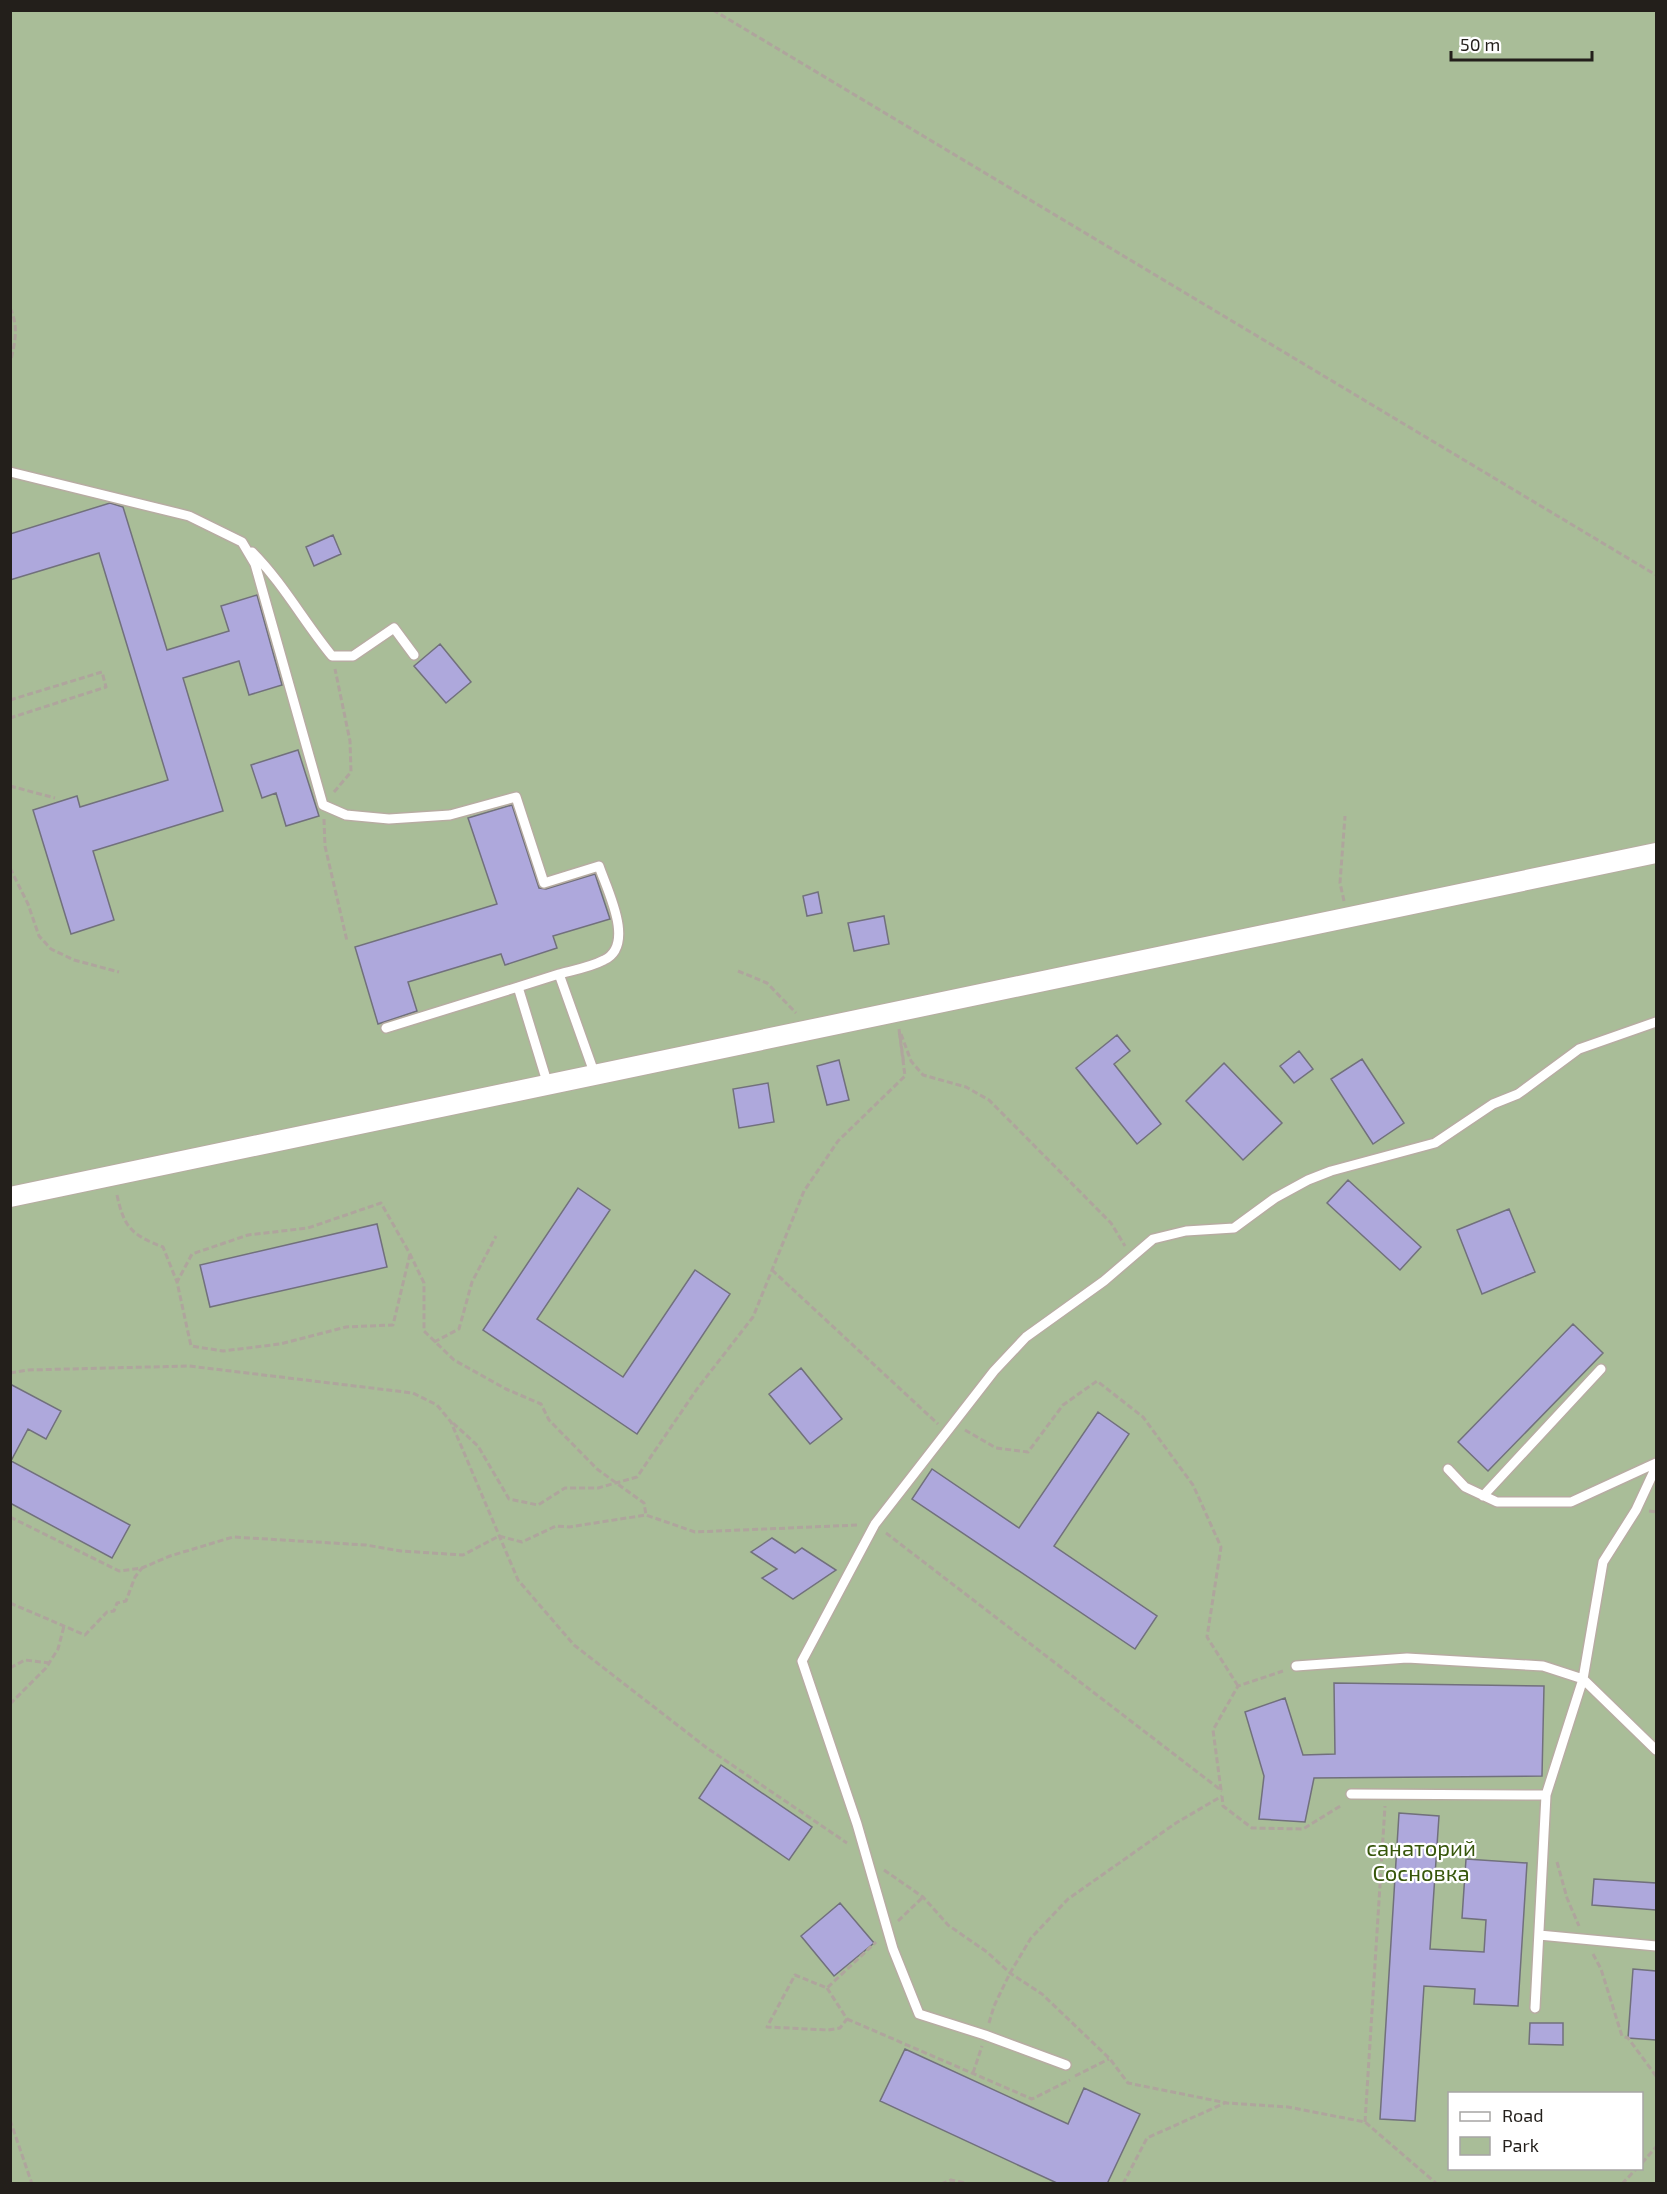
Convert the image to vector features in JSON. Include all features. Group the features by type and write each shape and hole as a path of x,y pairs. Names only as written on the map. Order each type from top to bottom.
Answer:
{"street":[{"path":"10,1197 812,1029 898,1019 1350,917 1656,853"}],"lane":[{"path":"10,472 189,516 242,542 273,573 308,627 332,656 353,656 394,627 414,655"},
{"path":"242,542 255,564 323,804 346,815 389,819 450,814 516,796 544,883 599,866 619,922 619,936 615,950 606,960 386,1028"},
{"path":"560,974 595,1075"},
{"path":"518,987 548,1085"},
{"path":"1066,2065 919,2014 888,1931 867,1857 802,1661 875,1524 994,1371 1026,1337 1104,1281 1153,1239 1186,1231 1234,1228 1275,1198 1308,1180 1331,1171 1435,1143 1493,1104 1518,1094 1579,1049 1656,1022"},
{"path":"1483,1496 1601,1369"},
{"path":"1448,1469 1465,1487 1497,1502 1571,1502 1656,1465"},
{"path":"1535,2008 1546,1795 1583,1679 1603,1562 1636,1510 1656,1465"},
{"path":"1296,1666 1407,1658 1543,1666 1583,1679 1656,1750"},
{"path":"1351,1794 1546,1795"},
{"path":"1539,1935 1656,1946"}],"path":[{"path":"713,10 1656,575"},
{"path":"10,308 15,317 16,339 10,363"},
{"path":"332,656 350,741 351,772 323,804 325,846 347,941"},
{"path":"10,700 102,672 106,687 10,718"},
{"path":"10,786 55,798"},
{"path":"1345,816 1340,883 1350,917"},
{"path":"10,868 28,904 39,936 51,949 74,960 118,972"},
{"path":"738,971 766,983 812,1029"},
{"path":"10,1373 28,1370 189,1366 413,1393 437,1405 451,1422 478,1446 509,1499 538,1505 565,1488 598,1488 637,1477 697,1389 753,1317 804,1191 838,1141 905,1076 898,1019"},
{"path":"898,1019 904,1065"},
{"path":"898,1019 911,1061 923,1075 966,1087 989,1100 1111,1224 1128,1251 1135,1255"},
{"path":"113,1175 122,1217 140,1238 163,1247 177,1282 191,1346 223,1351 280,1344 346,1327 393,1325 410,1254"},
{"path":"177,1282 192,1254 248,1235 308,1228 381,1203 424,1283 424,1331 454,1360 506,1389 541,1404 549,1420 597,1469 644,1503 646,1515"},
{"path":"434,1342 459,1329 472,1282 496,1236"},
{"path":"772,1269 946,1431"},
{"path":"953,1423 996,1448 1028,1452 1063,1405 1097,1381 1143,1417 1193,1485 1221,1547 1207,1637 1238,1686"},
{"path":"451,1422 518,1580 574,1645 707,1748 923,1897 948,1926 1042,1994 1110,2059 1128,2082 1227,2103 1288,2107 1365,2122 1437,2184"},
{"path":"10,1517 119,1571 142,1568 170,1556 233,1537 366,1545 402,1551 463,1555 499,1536 522,1542 556,1526 569,1527 646,1515 695,1532 875,1524 1222,1791"},
{"path":"10,1603 85,1635 108,1612 114,1611 117,1603 126,1601 135,1577 142,1568"},
{"path":"10,1704 46,1668 58,1648 63,1626"},
{"path":"10,1668 25,1660 49,1662"},
{"path":"1296,1666 1238,1686 1213,1730 1223,1806 1252,1828 1303,1830 1341,1806 1351,1794"},
{"path":"1365,2122 1386,1794"},
{"path":"994,2006 1031,1938 1068,1899 1176,1823 1222,1796"},
{"path":"827,1988 923,1897"},
{"path":"847,2019 840,2028 828,2030 767,2027 795,1975 827,1988 847,2019 1032,2099 1110,2059"},
{"path":"1123,2184 1147,2138 1227,2103"},
{"path":"10,2120 32,2184"},
{"path":"1643,2161 1656,2147"},
{"path":"1622,2184 1636,2170"},
{"path":"940,2184 951,2180 970,2184"}],"green space":[{"name":"санаторий Сосновка","path":"11,11 1656,11 1656,2183 11,2184"}],"building":[{"path":"110,503 123,507 167,650 229,631 221,606 257,595 282,685 249,695 239,661 183,678 223,811 93,851 114,920 71,934 33,810 77,796 80,807 168,780 99,553 10,580 10,534"},
{"path":"333,535 341,554 314,566 306,547"},
{"path":"440,644 471,682 446,703 414,666"},
{"path":"298,750 319,816 286,826 276,793 262,798 251,765"},
{"path":"512,805 539,888 546,889 595,874 610,919 553,936 557,948 505,965 501,954 408,982 417,1011 378,1024 355,947 497,904 468,818"},
{"path":"818,892 822,913 807,916 803,896"},
{"path":"884,916 889,944 854,951 848,923"},
{"path":"1117,1035 1130,1051 1114,1064 1161,1124 1137,1144 1076,1068"},
{"path":"1299,1051 1313,1069 1294,1083 1280,1066"},
{"path":"1362,1059 1404,1123 1373,1144 1331,1079"},
{"path":"839,1060 849,1100 827,1105 817,1066"},
{"path":"1224,1063 1282,1123 1243,1160 1186,1101"},
{"path":"768,1083 774,1122 739,1128 733,1089"},
{"path":"1348,1180 1421,1247 1400,1270 1327,1203"},
{"path":"578,1188 610,1210 537,1319 623,1377 695,1270 730,1294 637,1434 483,1330"},
{"path":"1509,1209 1535,1272 1482,1294 1457,1230"},
{"path":"377,1224 387,1267 210,1307 200,1265"},
{"path":"1573,1324 1603,1353 1488,1471 1458,1442"},
{"path":"801,1368 842,1419 810,1444 769,1394"},
{"path":"10,1384 61,1411 46,1439 28,1429 11,1461 130,1525 112,1558 10,1503"},
{"path":"1098,1412 1129,1434 1054,1546 1157,1616 1135,1649 912,1499 932,1469 1019,1528"},
{"path":"772,1538 795,1553 802,1548 836,1570 793,1599 762,1578 777,1569 751,1552"},
{"path":"1334,1683 1544,1686 1542,1776 1314,1778 1305,1822 1259,1819 1264,1776 1245,1712 1285,1698 1303,1755 1335,1754"},
{"path":"721,1765 812,1827 789,1860 699,1798"},
{"path":"1399,1813 1439,1816 1430,1949 1484,1952 1486,1920 1462,1918 1466,1859 1527,1863 1518,2006 1474,2004 1475,1989 1424,1986 1415,2121 1380,2119"},
{"path":"1594,1879 1656,1883 1656,1910 1592,1905"},
{"path":"840,1903 874,1943 834,1976 801,1936"},
{"path":"1633,1969 1656,1971 1656,2040 1628,2038"},
{"path":"1530,2023 1563,2023 1563,2045 1529,2044"},
{"path":"905,2049 1068,2124 1084,2088 1140,2114 1107,2184 1059,2184 880,2101"}]}
